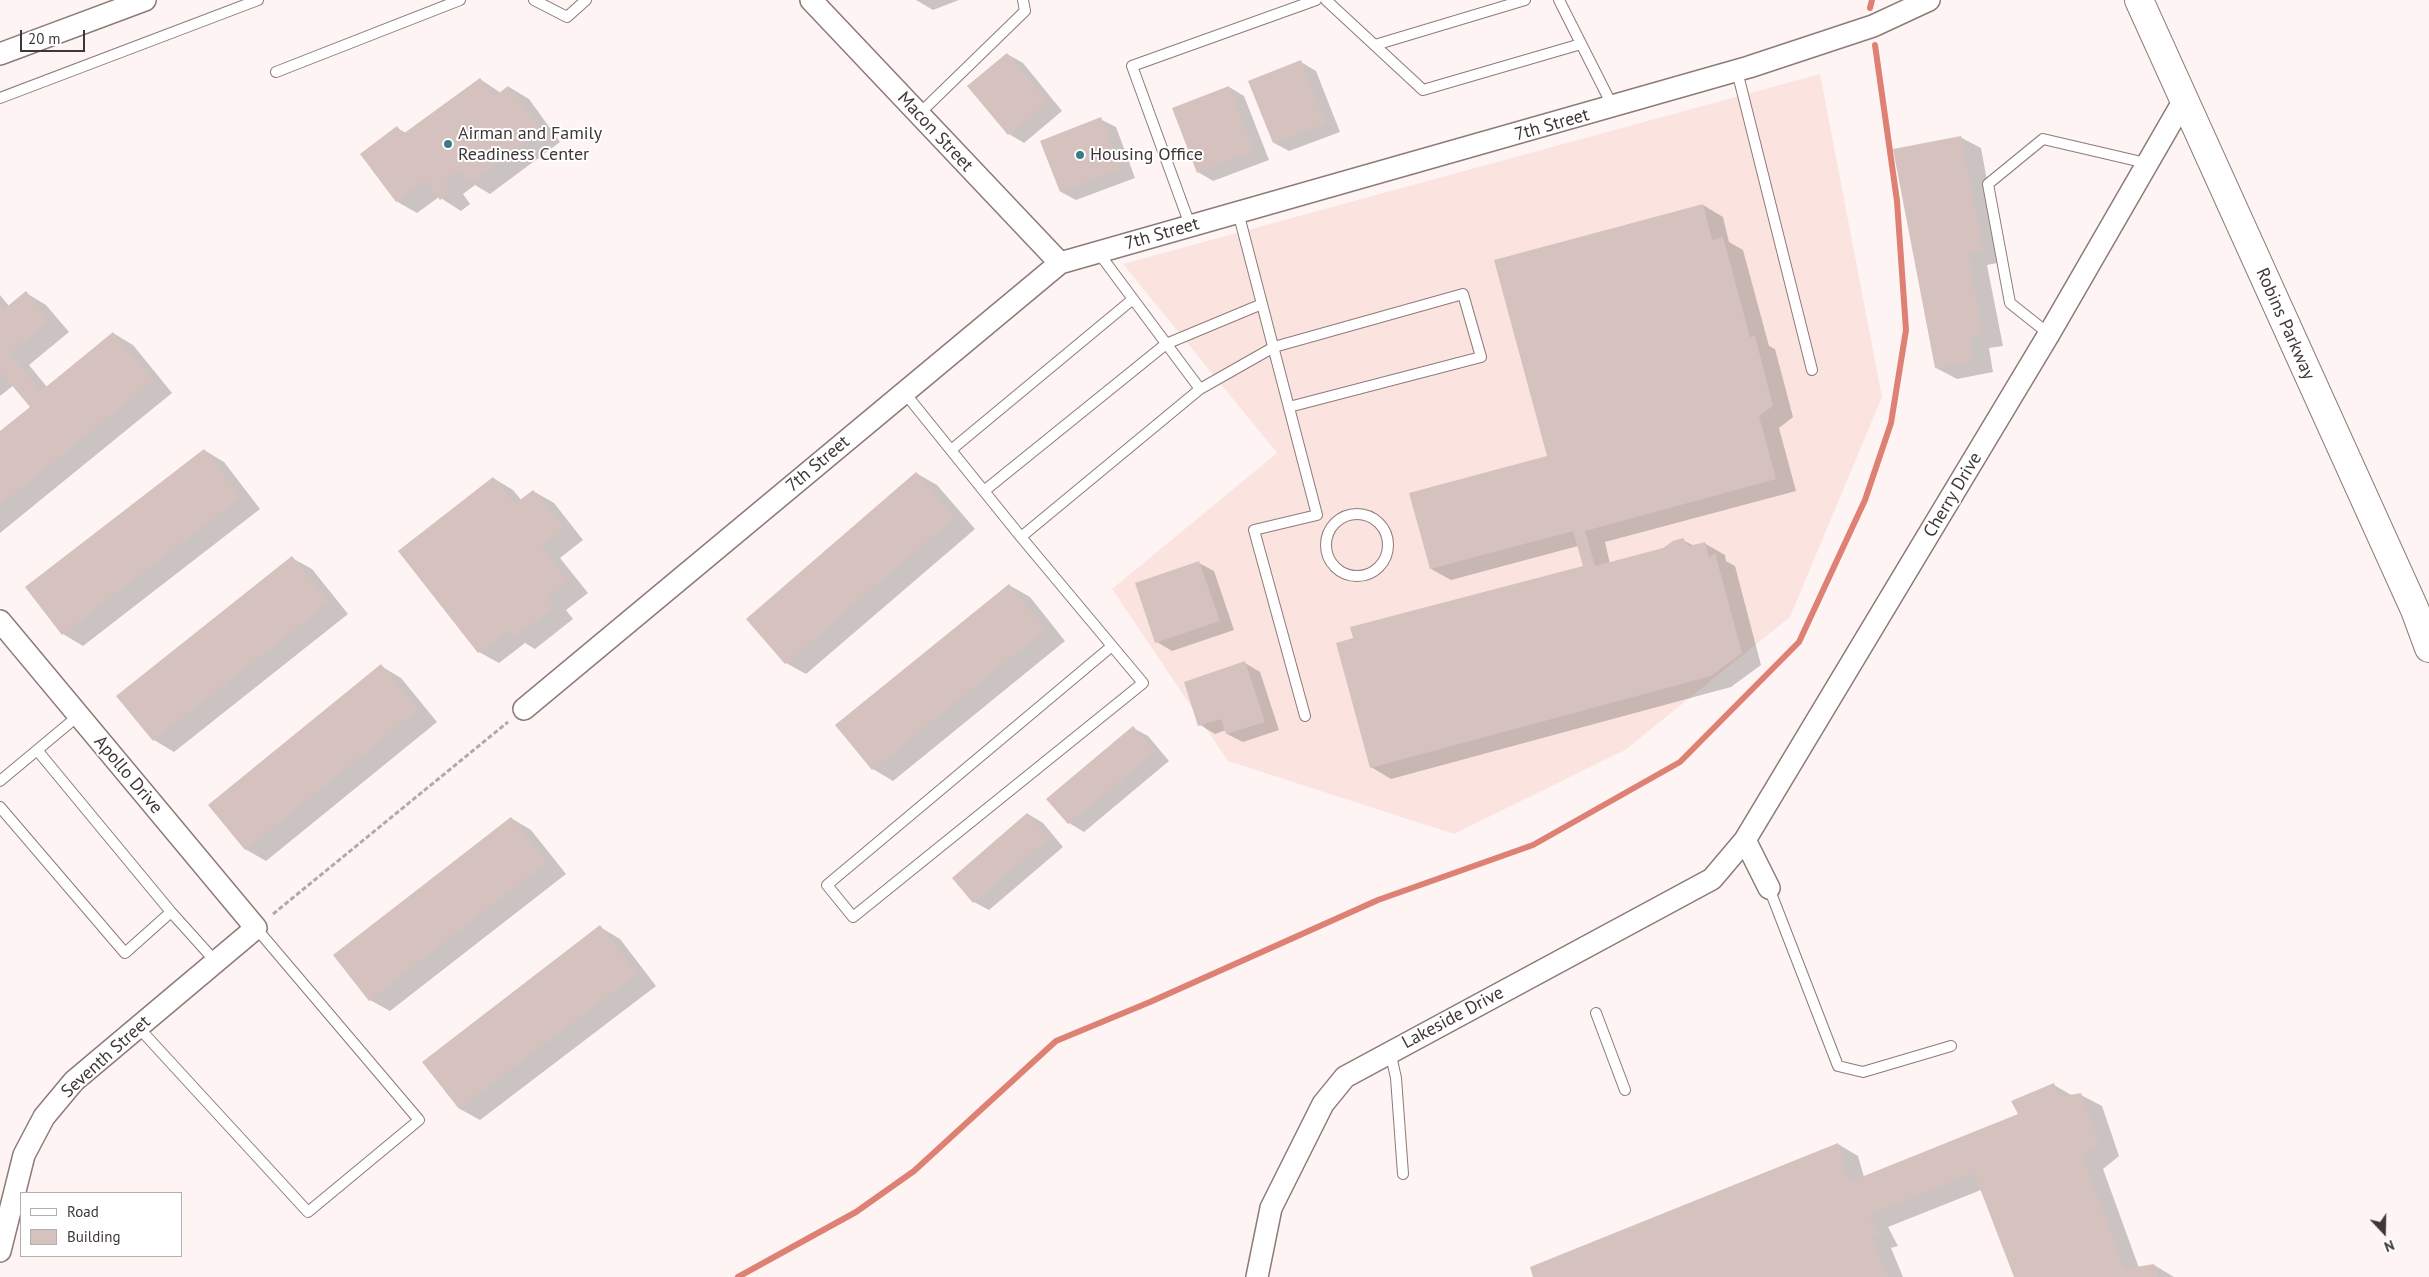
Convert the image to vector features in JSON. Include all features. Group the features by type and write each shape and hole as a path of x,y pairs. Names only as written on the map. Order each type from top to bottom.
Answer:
{"street":[{"path":"0,54 145,0"},
{"name":"Macon Street","path":"811,0 1060,263"},
{"name":"7th Street","path":"524,709 1060,263 1737,71 1873,26 1929,0"},
{"name":"Robins Parkway","path":"2139,0 2410,600 2429,648"},
{"name":"Cherry Drive","path":"1744,840 2050,334 2146,163 2184,100"},
{"name":"Apollo Drive","path":"0,621 256,928"},
{"path":"1744,840 1769,888"},
{"name":"Lakeside Drive","path":"1257,1277 1271,1208 1323,1104 1345,1077 1390,1051 1712,880 1744,840"},
{"name":"Seventh Street","path":"0,1251 24,1155 44,1117 74,1082 256,928"}],"lane":[{"path":"0,98 258,0"},
{"path":"276,72 460,0"},
{"path":"534,0 567,17 586,0"},
{"path":"919,114 1025,11 1023,0"},
{"path":"1190,225 1132,66 1316,0"},
{"path":"1326,0 1423,90 1581,44"},
{"path":"1375,45 1525,0"},
{"path":"1559,0 1613,107"},
{"path":"1737,71 1812,370"},
{"path":"2050,334 2010,303 1988,184 2043,139 2146,163"},
{"path":"1238,212 1317,515 1332,525"},
{"path":"1098,252 1200,389"},
{"path":"1021,537 1200,389 1274,347 1463,294 1481,357 1289,407"},
{"path":"951,450 1133,299"},
{"path":"984,491 1166,344 1262,304"},
{"path":"904,392 1021,537 1143,683 853,917 827,885 1112,646"},
{"path":"1360,513 1371,516 1386,531 1388,541 1388,552 1377,570 1358,576 1339,571 1331,564 1325,544 1332,525 1340,518 1350,514 1360,513"},
{"path":"1305,716 1254,530 1317,515"},
{"path":"0,780 78,716"},
{"path":"37,750 171,912 216,962"},
{"path":"0,807 125,953 171,912"},
{"path":"1769,888 1838,1066 1863,1072 1951,1046"},
{"path":"138,1027 308,1212 420,1120 256,928"},
{"path":"1596,1013 1624,1090"},
{"path":"1390,1051 1396,1078 1403,1174"}],"path":[{"path":"256,928 524,709"}],"shaded area":[{"path":"1820,74 1882,397 1790,617 1625,750 1454,834 1228,761 1112,589 1277,453 1123,264"}],"building":[{"path":"1007,53 1048,102 1008,135 967,86"},
{"path":"1301,60 1325,123 1273,143 1248,81"},
{"name":"Airman and Family Readiness Center","path":"480,78 494,97 508,86 541,130 469,183 460,170 444,182 451,192 440,200 425,180 396,202 360,154 397,126 403,134"},
{"path":"1229,86 1254,151 1197,173 1172,108"},
{"name":"Housing Office","path":"1101,117 1121,169 1060,192 1040,141"},
{"path":"1961,136 1983,251 1968,254 1983,334 1969,337 1974,361 1935,368 1893,149"},
{"path":"1703,204 1712,240 1723,237 1750,337 1755,336 1773,406 1759,416 1776,479 1585,531 1595,566 1663,548 1673,541 1683,538 1689,546 1705,542 1709,558 1715,553 1742,653 1711,676 1370,768 1336,643 1353,638 1350,627 1583,566 1573,531 1430,569 1409,493 1547,456 1494,260"},
{"path":"26,291 49,321 9,353 41,391 113,332 153,381 0,505 0,431 30,407 0,371 0,306 3,310"},
{"path":"204,449 241,497 62,635 25,587"},
{"path":"916,472 955,517 785,664 746,619"},
{"path":"493,477 515,504 533,490 564,528 541,546 568,581 547,598 554,607 514,638 508,630 478,653 398,551"},
{"path":"292,556 329,602 153,741 116,696"},
{"path":"1199,561 1220,621 1155,643 1135,583"},
{"path":"1009,584 1046,629 872,770 835,725"},
{"path":"1245,661 1265,722 1226,734 1221,719 1198,726 1184,682"},
{"path":"381,664 418,710 245,850 208,805"},
{"path":"1133,726 1155,752 1068,824 1046,799"},
{"path":"1027,813 1049,838 973,903 952,878"},
{"path":"511,817 547,862 369,1001 333,955"},
{"path":"600,925 637,974 459,1109 422,1062"},
{"path":"2054,1083 2059,1097 2081,1093 2099,1144 2083,1157 2124,1269 2154,1264 2158,1277 2014,1277 1974,1173 1869,1215 1878,1234 1871,1237 1888,1277 1533,1277 1530,1267 1838,1143 1849,1182 2018,1114 2011,1101"}],"waterway":[{"path":"1870,8 1872,0"},
{"path":"738,1277 856,1212 914,1171 1056,1041 1150,1002 1378,900 1533,845 1680,762 1799,642 1865,500 1891,423 1906,330 1897,201 1875,45"}],"place":[{"name":"Airman and Family Readiness Center","path":"448,144"},
{"name":"Housing Office","path":"1080,155"}]}
